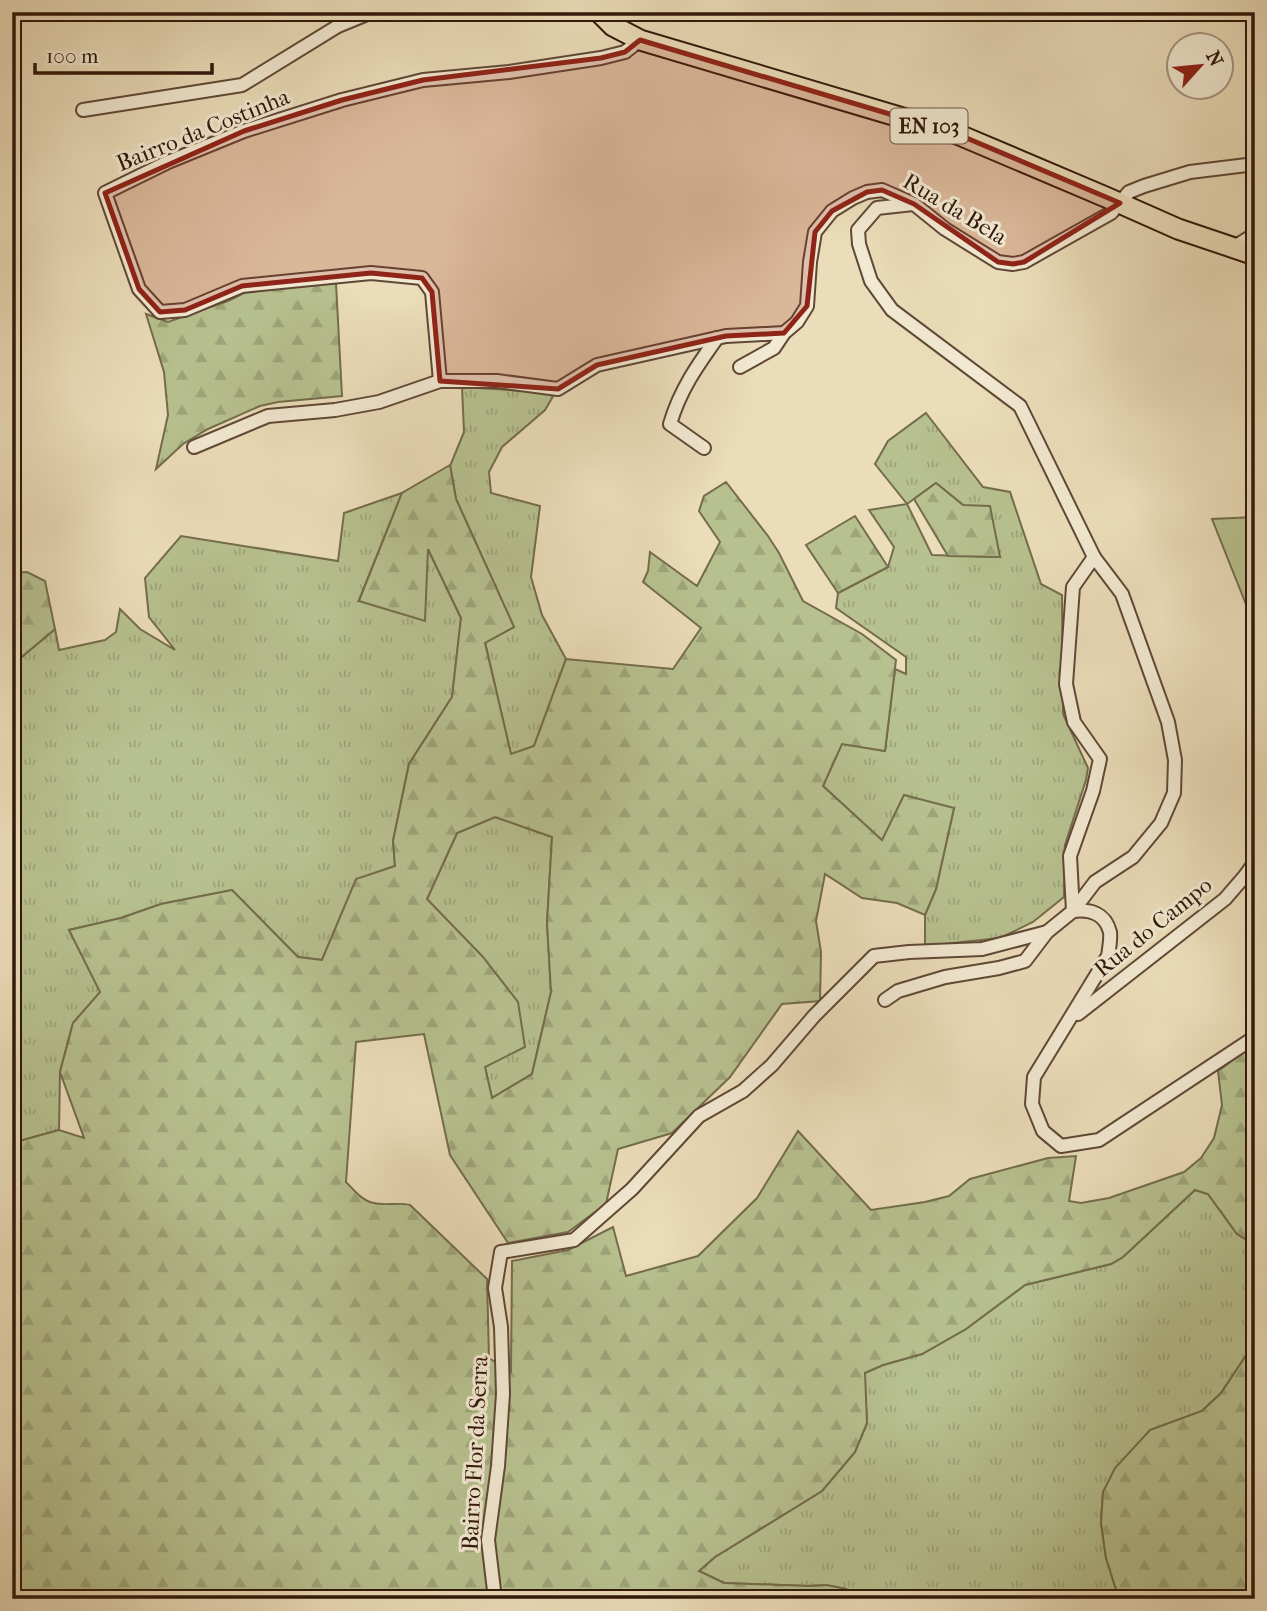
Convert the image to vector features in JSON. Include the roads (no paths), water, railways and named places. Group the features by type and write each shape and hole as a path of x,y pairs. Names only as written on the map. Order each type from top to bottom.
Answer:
{"main road":[{"name":"EN 103","path":"599,12 613,26 640,40 957,134 1178,229 1255,255"}],"street":[{"path":"83,110 242,85 338,26 372,12"},
{"name":"Bairro da Costinha","path":"440,381 432,292 422,278 371,273 242,286 185,310 160,312 139,289 105,192 168,162 244,131 342,100 423,80 509,72 601,58 625,52 640,40"},
{"name":"Rua da Bela","path":"740,367 774,348 797,322 807,306 815,232 832,211 867,192 882,190 914,204 945,229 998,262 1013,264 1024,262 1111,213 1129,192 1190,172 1255,164"},
{"name":"Bairro Flor da Serra","path":"495,1599 488,1540 498,1466 503,1394 501,1327 495,1288 501,1252 574,1240 632,1189 699,1116 743,1091 772,1065 814,1016 874,956 909,951 982,949 1047,932 1073,911 1095,882 1133,857 1161,823 1174,793 1175,760 1168,722 1122,594 1094,557 1020,407 892,310 871,281 859,244 858,230 877,208 914,204"},
{"path":"1234,247 1255,234"},
{"path":"194,447 268,416 335,410 379,402 440,381 497,381 558,389 597,365 717,338 785,333"},
{"path":"704,448 670,424 675,406 690,376 717,338"},
{"path":"1094,557 1073,587 1066,684 1074,722 1100,759 1093,791 1070,856 1073,911 1087,909 1102,917 1110,933 1108,956 1034,1077 1031,1104 1043,1131 1060,1146 1100,1140 1255,1037"},
{"name":"Rua do Campo","path":"1071,1018 1225,899 1255,862"},
{"path":"886,1000 898,991 945,977 1025,961 1047,932"}]}
